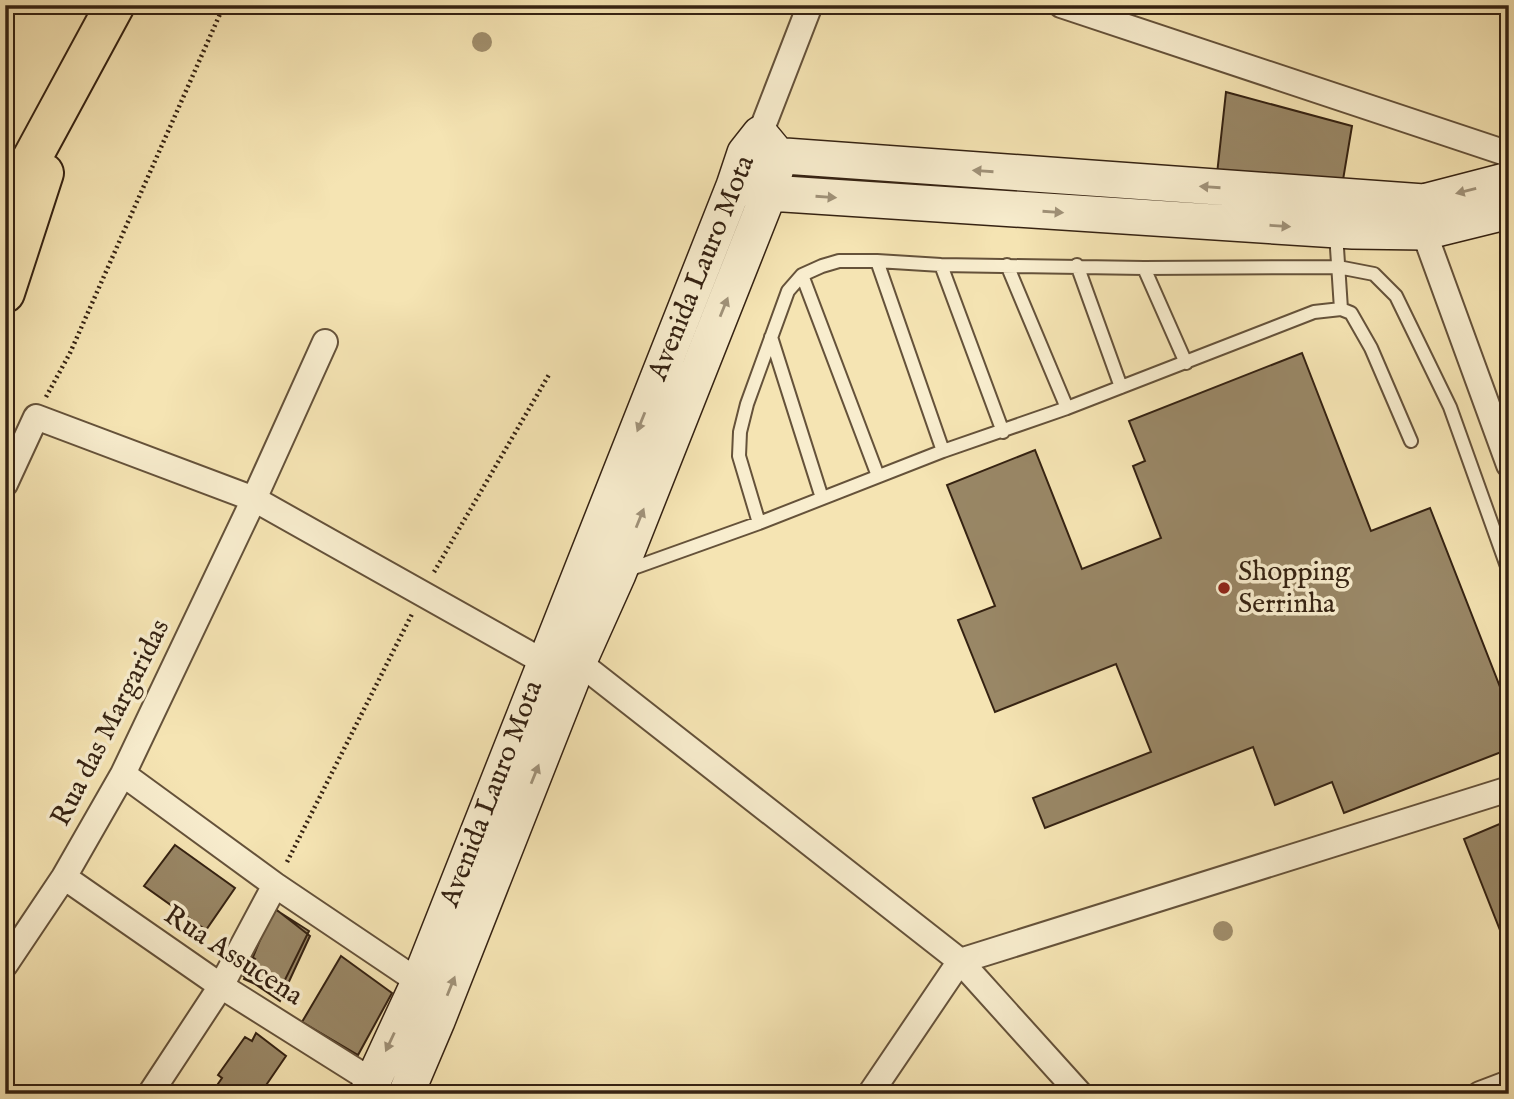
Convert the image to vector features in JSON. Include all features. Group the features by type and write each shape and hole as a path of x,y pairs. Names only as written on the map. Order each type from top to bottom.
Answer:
{"highway":[{"path":"5,208 116,5"},
{"path":"5,293 72,88"}],"street":[{"path":"810,5 761,148 1337,195 1424,217 1509,180"},
{"path":"1061,5 1509,154"},
{"name":"Avenida Lauro Mota","path":"406,1094 437,1021 558,655 580,572 734,186 761,148"},
{"name":"Avenida Lauro Mota","path":"370,1087 558,655 615,582 769,193 761,148"},
{"path":"734,186 769,193 1336,230 1424,217 1509,211"},
{"path":"1336,230 1337,195"},
{"path":"1424,217 1509,465"},
{"name":"Rua das Margaridas","path":"5,965 64,877 123,774 254,499 325,342"},
{"path":"5,484 36,417 254,499 422,593 558,655 960,961 1080,1094"},
{"path":"580,572 615,582"},
{"path":"123,774 275,885 413,993 437,1021"},
{"path":"870,1094 960,961 1509,789"},
{"name":"Rua Assucena","path":"64,877 370,1087"},
{"path":"150,1094 220,986 275,885"},
{"path":"1480,1094 1509,1083"}],"lane":[{"path":"1336,230 1341,309"},
{"path":"758,523 739,456 740,432 747,404 788,291 802,275 822,265 839,261 877,261 941,265 1144,268 1338,267 1374,274 1396,296 1450,407 1509,572"},
{"path":"877,261 943,452"},
{"path":"941,265 1003,432"},
{"path":"1007,265 1067,408"},
{"path":"1076,265 1121,387"},
{"path":"1144,268 1186,363"},
{"path":"802,275 878,476"},
{"path":"615,582 878,476 1067,408 1314,312 1341,309 1352,313 1371,348 1410,441"},
{"path":"771,337 822,498"}],"path":[{"path":"36,417 70,353 224,5"},
{"path":"275,885 422,593 550,373"}],"building":[{"path":"1226,92 1352,126 1342,186 1217,174"},
{"name":"Shopping Serrinha","path":"1302,353 1371,531 1430,508 1509,710 1509,749 1344,813 1332,782 1275,805 1253,747 1045,828 1033,798 1151,752 1116,664 995,712 958,620 995,606 947,485 1035,450 1082,569 1161,538 1133,466 1145,461 1129,421"},
{"path":"1509,820 1509,953 1464,839"},
{"path":"175,845 235,888 206,930 144,886"},
{"path":"273,907 310,936 280,1001 242,975 255,959 246,952"},
{"path":"273,908 309,931 278,994 244,979"},
{"path":"341,956 392,993 358,1055 302,1022"},
{"path":"256,1033 286,1056 260,1094 211,1094 222,1078 218,1075 245,1037 252,1041"}],"place":[{"name":"Shopping Serrinha","path":"1224,588"}]}
